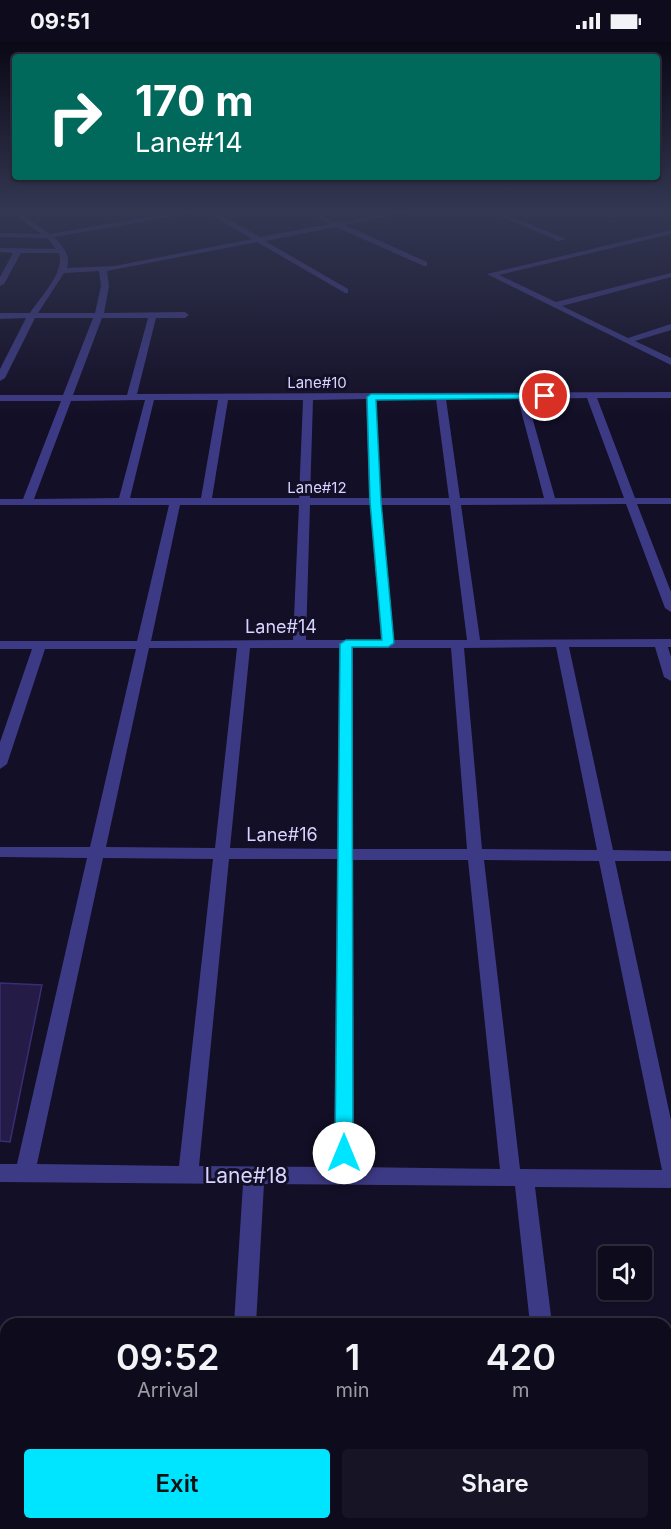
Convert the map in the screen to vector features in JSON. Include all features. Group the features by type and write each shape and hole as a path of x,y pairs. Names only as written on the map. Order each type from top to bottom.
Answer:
{"street":[{"path":"0,378 32,316 57,278"},
{"path":"27,502 99,314 105,278"},
{"path":"324,278 345,291"},
{"path":"500,278 671,362"},
{"path":"555,305 658,278"},
{"path":"131,398 153,314"},
{"path":"0,316 185,315"},
{"path":"626,341 671,327"},
{"path":"591,396 671,608"},
{"name":"Lane#10","path":"0,398 671,396"},
{"path":"371,397 375,502 388,643"},
{"path":"441,397 466,642 475,855 518,1177 540,1318"},
{"path":"522,397 550,501"},
{"path":"124,502 150,398"},
{"path":"206,502 223,398"},
{"path":"299,644 308,398"},
{"name":"Lane#12","path":"0,502 671,501"},
{"path":"25,1173 175,502"},
{"path":"562,643 671,1167"},
{"path":"666,643 671,677"},
{"name":"Lane#14","path":"0,645 666,643"},
{"path":"0,764 40,644"},
{"path":"189,1175 244,644"},
{"path":"344,1176 346,644"},
{"name":"Lane#16","path":"0,852 671,856"},
{"name":"Lane#18","path":"0,1173 671,1179"},
{"path":"245,1318 254,1175"}],"building":[{"path":"0,983 42,985 10,1142 0,1141"}],"route":[{"path":"344,1153 346,644 388,643 375,502 371,397 545,396"}]}
